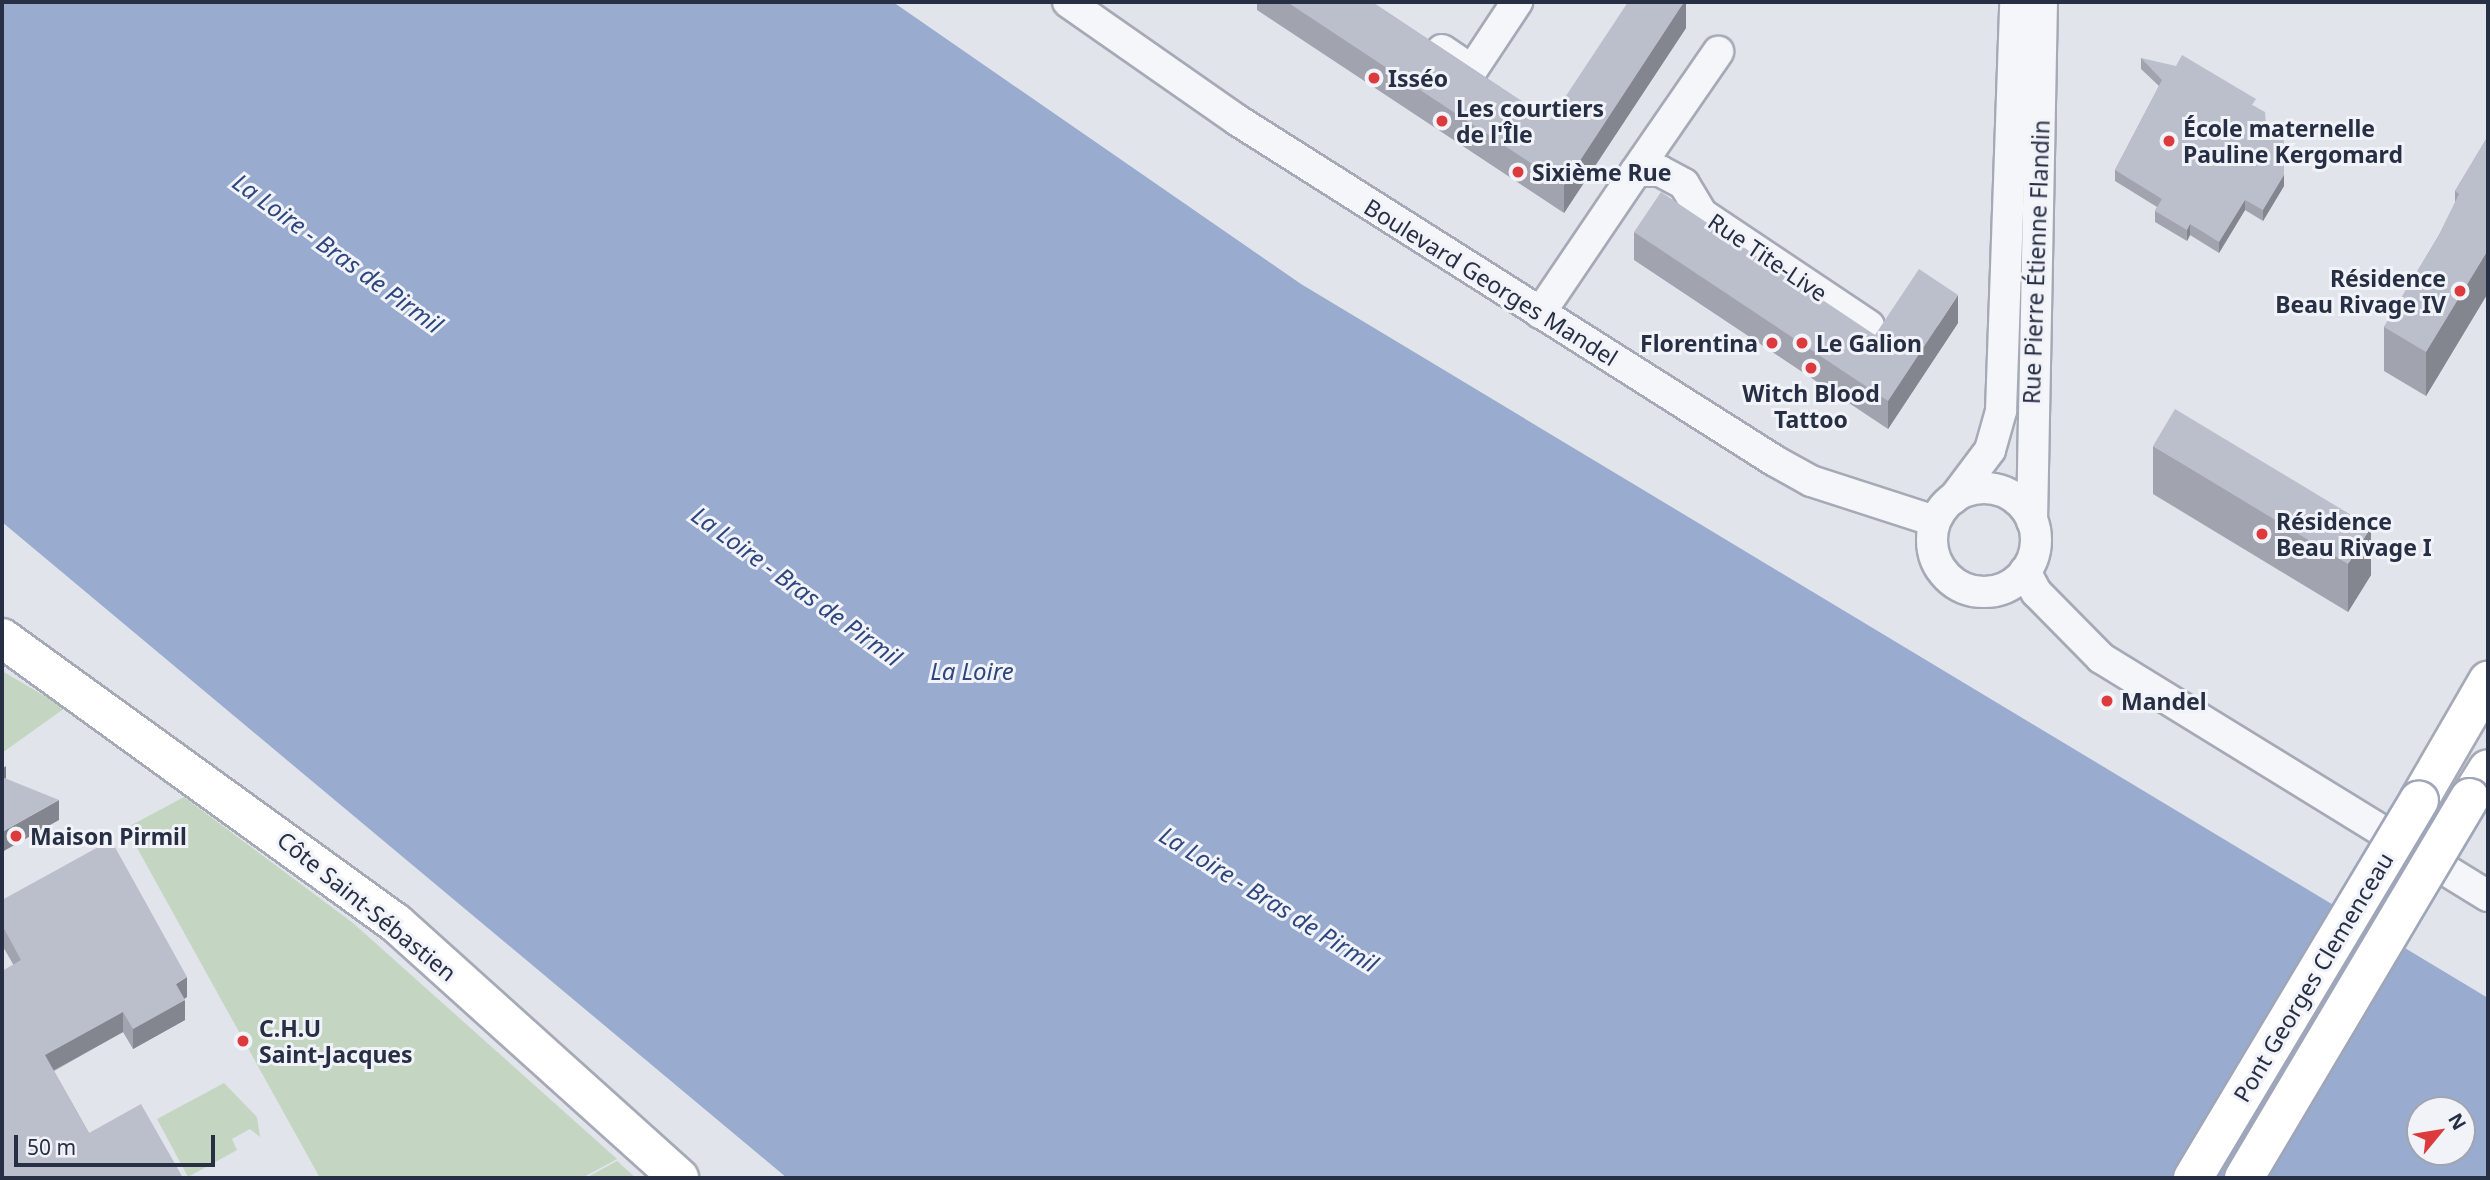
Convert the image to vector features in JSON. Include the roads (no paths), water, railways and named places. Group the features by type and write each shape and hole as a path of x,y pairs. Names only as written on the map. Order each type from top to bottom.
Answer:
{"main road":[{"name":"Côte Saint-Sébastien","path":"2,617 36,657"},
{"name":"Côte Saint-Sébastien","path":"2,638 36,657 396,923 679,1178"},
{"name":"Pont Georges Clemenceau","path":"2193,1178 2488,681"},
{"name":"Pont Georges Clemenceau","path":"2244,1178 2479,783"}],"street":[{"name":"Boulevard Georges Mandel","path":"1068,2 1237,120 1811,481 1935,521"},
{"path":"1420,36 1483,78 1517,2"},
{"name":"Rue Pierre Étienne Flandin","path":"1954,498 1990,450 2001,411 2015,2"},
{"name":"Rue Pierre Étienne Flandin","path":"2032,521 2042,2"},
{"path":"1540,313 1718,52"},
{"name":"Rue Tite-Live","path":"1636,171 1660,171 1684,184 1702,214 1869,327"},
{"path":"1980,488 1998,490 2022,505 2032,521 2035,547 2025,571 2002,589 1963,587 1936,560 1935,521 1954,498 1980,488"},
{"path":"2025,571 2036,593 2101,658 2480,890"}],"water":[{"name":"La Loire","path":"2,2 893,2 1301,284 2488,998 2488,1178 787,1178 2,522"}],"place":[{"name":"Isséo","path":"1374,78"},
{"name":"Les courtiers de l'Île","path":"1442,121"},
{"name":"École maternelle Pauline Kergomard","path":"2169,141"},
{"name":"Sixième Rue","path":"1518,172"},
{"name":"Résidence Beau Rivage IV","path":"2460,291"},
{"name":"Florentina","path":"1772,343"},
{"name":"Le Galion","path":"1802,343"},
{"name":"Witch Blood Tattoo","path":"1811,368"},
{"name":"Résidence Beau Rivage I","path":"2262,534"},
{"name":"Mandel","path":"2107,701"},
{"name":"Maison Pirmil","path":"16,836"},
{"name":"C.H.U Saint-Jacques","path":"243,1041"}],"water label":[{"name":"La Loire - Bras de Pirmil","path":"338,253"},
{"name":"La Loire - Bras de Pirmil","path":"797,586"},
{"name":"La Loire - Bras de Pirmil","path":"1269,899"}]}
